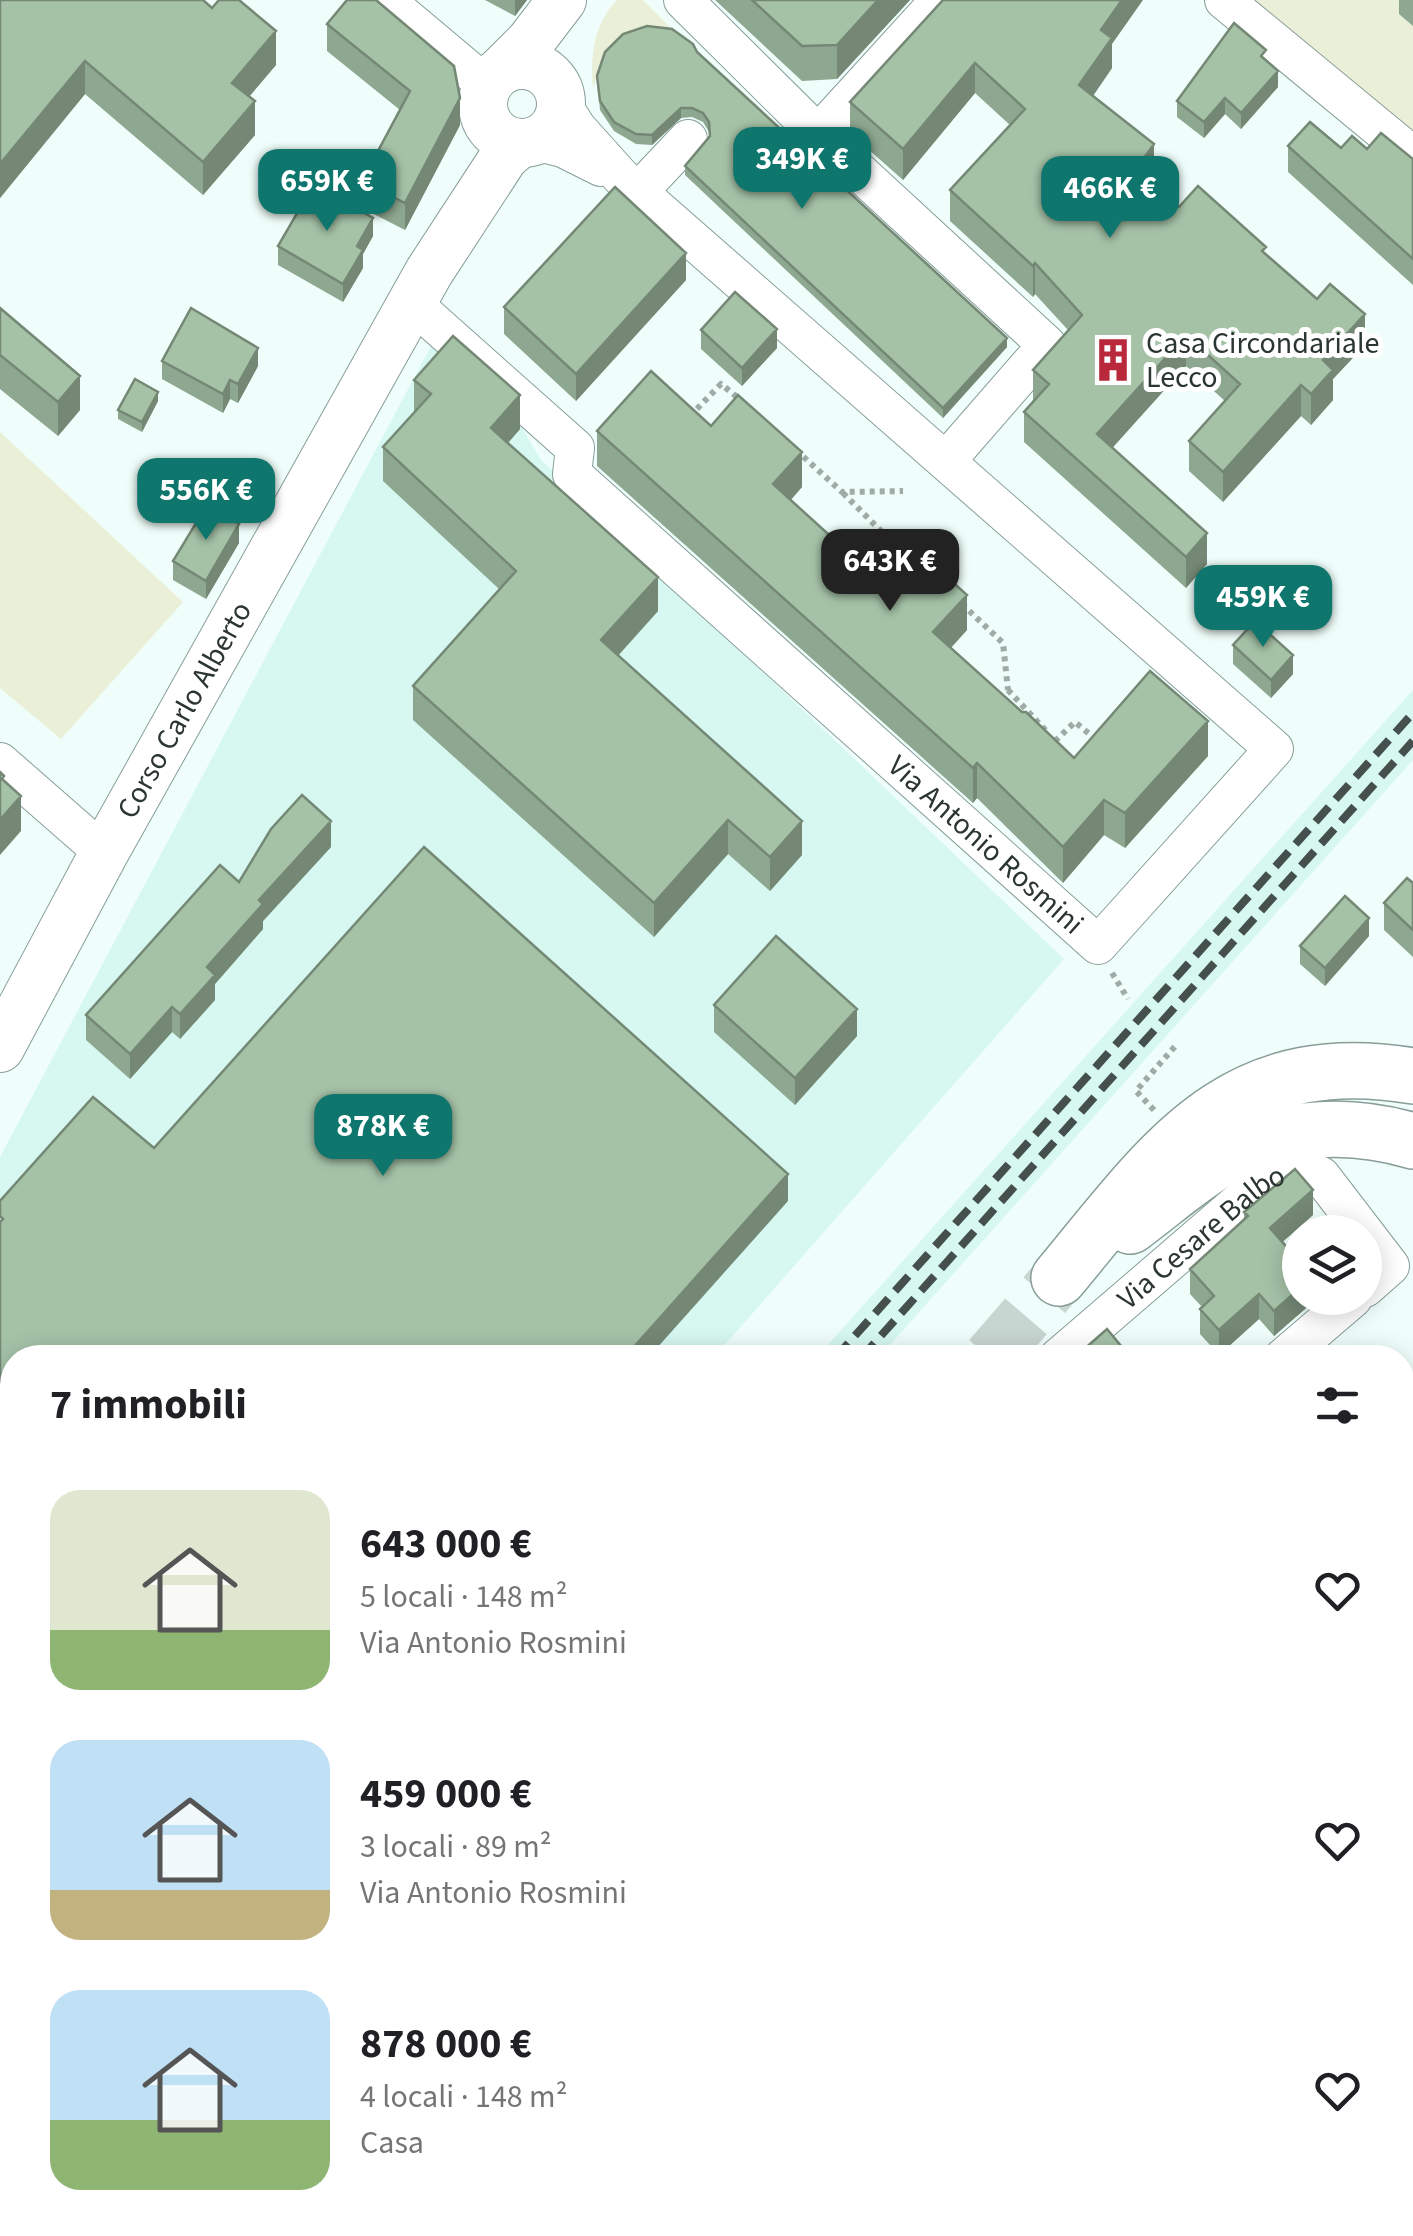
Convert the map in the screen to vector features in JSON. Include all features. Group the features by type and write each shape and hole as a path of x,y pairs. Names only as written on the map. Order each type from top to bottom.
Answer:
{"highway":[{"path":"1413,1076 1362,1069 1312,1071 1220,1108 1170,1147 1059,1278 1224,1158 1263,1140 1343,1128 1413,1141"}],"main road":[{"name":"Corso Carlo Alberto","path":"527,110 530,42 562,0"},
{"name":"Corso Carlo Alberto","path":"0,1048 104,853 421,287 504,157 575,0"}],"street":[{"name":"Via Antonio Rosmini","path":"386,0 478,78 527,110 564,148 629,184 1274,749 1098,944 572,474 575,448 421,287"},
{"path":"682,0 738,77 818,134 1047,345 946,460"},
{"path":"818,134 940,0"},
{"path":"1224,0 1413,156"},
{"path":"629,184 688,139"},
{"path":"0,762 104,853"},
{"name":"Via Cesare Balbo","path":"1073,1345 1262,1182 1280,1174 1313,1172 1328,1183 1352,1215"},
{"path":"1298,1345 1333,1315"}],"path":[{"path":"688,418 721,384 754,410"},
{"path":"792,446 910,557"},
{"path":"842,492 903,491"},
{"path":"886,557 898,546"},
{"path":"961,603 1002,643 1008,690 1055,741 1056,759"},
{"path":"996,701 1008,690"},
{"path":"1055,741 1075,722 1110,752"}],"shaded area":[{"path":"617,0 643,0 675,32 605,55 593,88 595,41 603,19"},
{"path":"1214,0 1413,0 1413,160"},
{"path":"431,346 522,428 541,460 1064,959 725,1345 0,1345 0,1157"},
{"path":"0,432 183,602 61,739 0,688"},
{"path":"1413,690 1413,760 890,1345 828,1345"}],"building":[{"path":"0,0 203,0 212,8 219,0 239,0 276,31 232,83 255,101 203,162 85,61 0,164"},
{"path":"347,0 376,0 454,66 460,98 405,203 362,181 410,91 327,24"},
{"path":"752,0 878,0 837,45 802,46"},
{"path":"943,0 1122,0 1101,30 1112,38 1079,85 1154,144 1144,158 1152,184 1179,207 1198,186 1266,247 1262,251 1317,299 1330,284 1365,314 1323,360 1333,370 1311,394 1301,385 1223,472 1189,441 1240,384 1186,335 1097,434 1207,533 1186,557 1024,412 1049,384 1033,370 1082,315 1035,263 1033,266 950,190 1025,109 975,63 903,149 850,102"},
{"path":"1234,23 1266,50 1261,56 1278,71 1241,113 1225,98 1204,122 1177,101"},
{"path":"647,26 672,29 693,44 697,52 1007,338 943,408 685,166 710,136 709,122 703,113 681,108 652,135 636,134 614,122 600,101 597,76 605,52 623,34"},
{"path":"1310,122 1341,148 1352,136 1367,149 1381,133 1413,159 1413,259 1288,146"},
{"path":"314,184 373,218 357,246 363,250 343,284 278,246"},
{"path":"615,187 686,253 576,374 504,307"},
{"path":"735,292 777,329 742,368 701,330"},
{"path":"0,308 80,376 58,402 0,355"},
{"path":"191,308 258,348 238,384 230,380 223,394 162,361"},
{"path":"453,336 520,395 491,428 658,577 601,640 802,821 770,857 728,820 654,903 413,686 516,571 383,447 431,394 414,380"},
{"path":"651,371 711,426 738,395 802,452 773,484 870,572 902,536 967,595 933,632 1074,758 1150,671 1208,721 1125,813 1104,800 1063,847 977,763 973,768 597,431"},
{"path":"135,379 158,392 142,422 118,410"},
{"path":"207,505 239,524 206,581 173,561"},
{"path":"1255,621 1293,655 1271,680 1233,645"},
{"path":"0,772 2,779 21,796 0,820"},
{"path":"302,795 331,821 259,900 263,904 207,967 215,975 180,1014 172,1007 130,1054 86,1015 220,865 239,882 271,829"},
{"path":"424,847 788,1174 636,1345 0,1345 0,1201 93,1097 154,1148"},
{"path":"1407,878 1413,883 1413,930 1384,903"},
{"path":"1345,896 1369,918 1325,968 1300,946"},
{"path":"776,936 857,1009 795,1078 714,1005"},
{"path":"1295,1169 1313,1190 1270,1228 1282,1242 1282,1304 1274,1311 1259,1294 1219,1330 1200,1309 1214,1296 1190,1269 1248,1216 1244,1212"},
{"path":"1107,1329 1120,1345 1089,1345"}],"tunnel":[{"path":"1001,1345 1059,1278"}],"railway":[{"path":"847,1345 1413,713"},
{"path":"873,1345 1413,741"}],"place":[{"name":"Casa Circondariale Lecco","path":"1113,360"}]}
